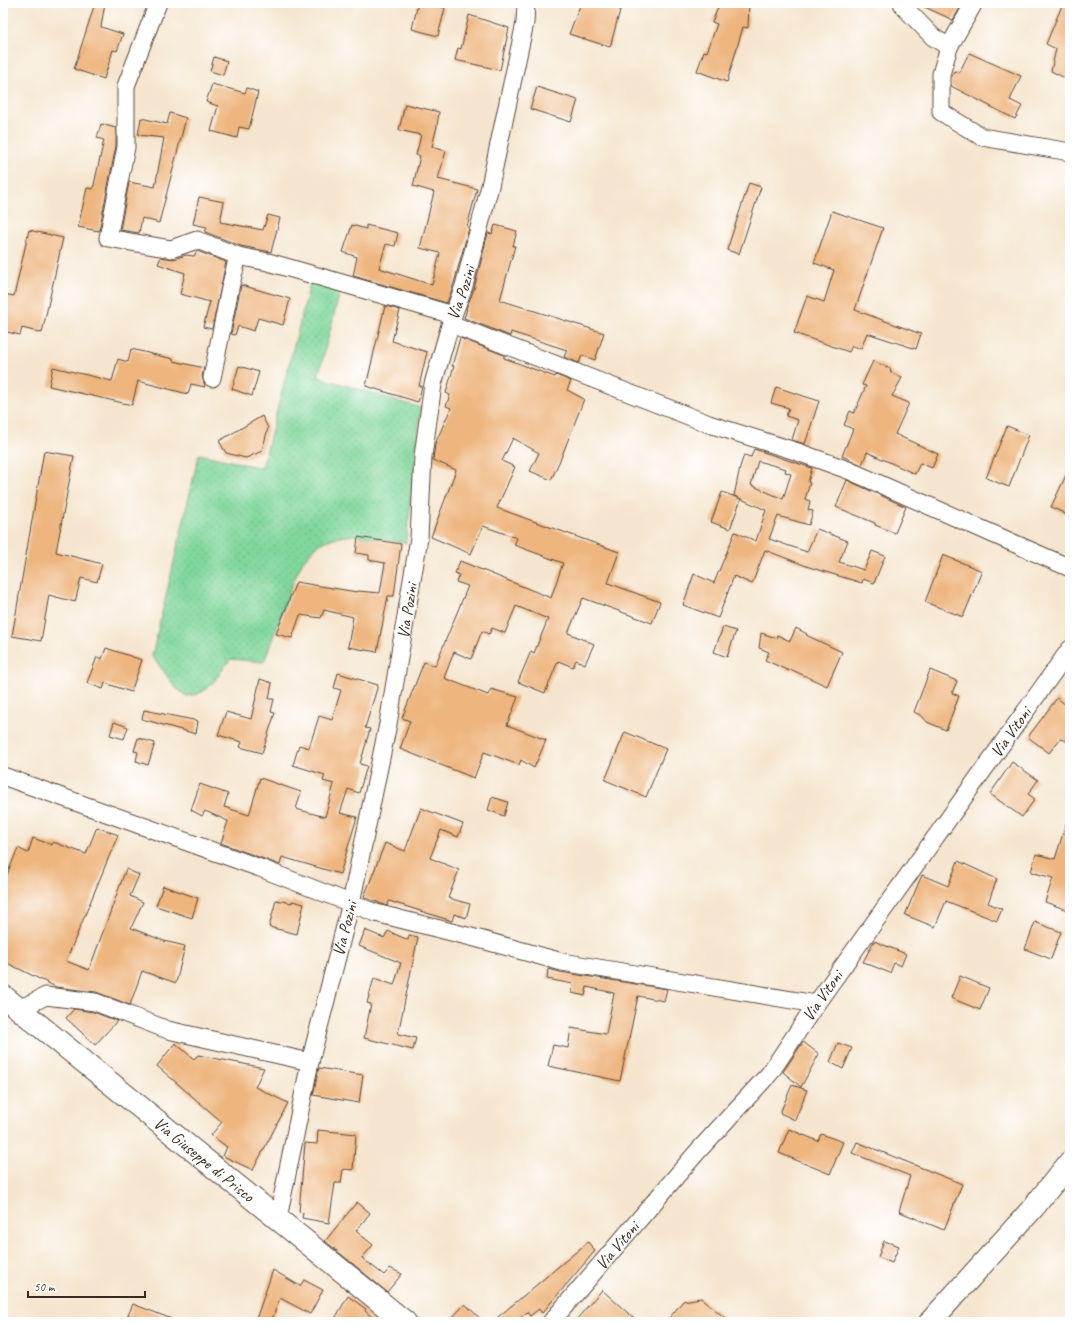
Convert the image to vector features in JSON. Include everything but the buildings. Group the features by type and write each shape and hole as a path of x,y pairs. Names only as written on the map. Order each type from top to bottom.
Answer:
{"main road":[{"name":"Via Giuseppe di Prisco","path":"11,1002 405,1322"},
{"path":"930,1322 1033,1208 1070,1162"}],"street":[{"path":"158,3 126,86 126,147 108,238 171,249 197,240 238,256 268,262 452,319 709,424 795,451 848,470 1070,568"},
{"name":"Via Pozini","path":"278,1218 310,1062 351,903 388,724 417,546 423,456 433,384 452,319 464,286 490,186 525,23 526,3"},
{"path":"902,3 904,7 934,37 949,47"},
{"path":"974,3 949,47 941,74 941,112 982,137 1070,152"},
{"path":"212,378 238,256"},
{"name":"Via Vitoni","path":"551,1322 698,1151 770,1073 816,1004 1070,649"},
{"path":"3,776 224,855 376,913 562,962 816,1004"},
{"path":"11,1002 46,996 95,1002 168,1030 310,1062"}],"green space":[{"path":"311,280 341,288 318,377 421,408 406,543 354,535 333,538 318,545 303,561 293,582 264,662 231,659 210,686 200,693 187,696 176,688 152,656 199,454 262,468"}]}
